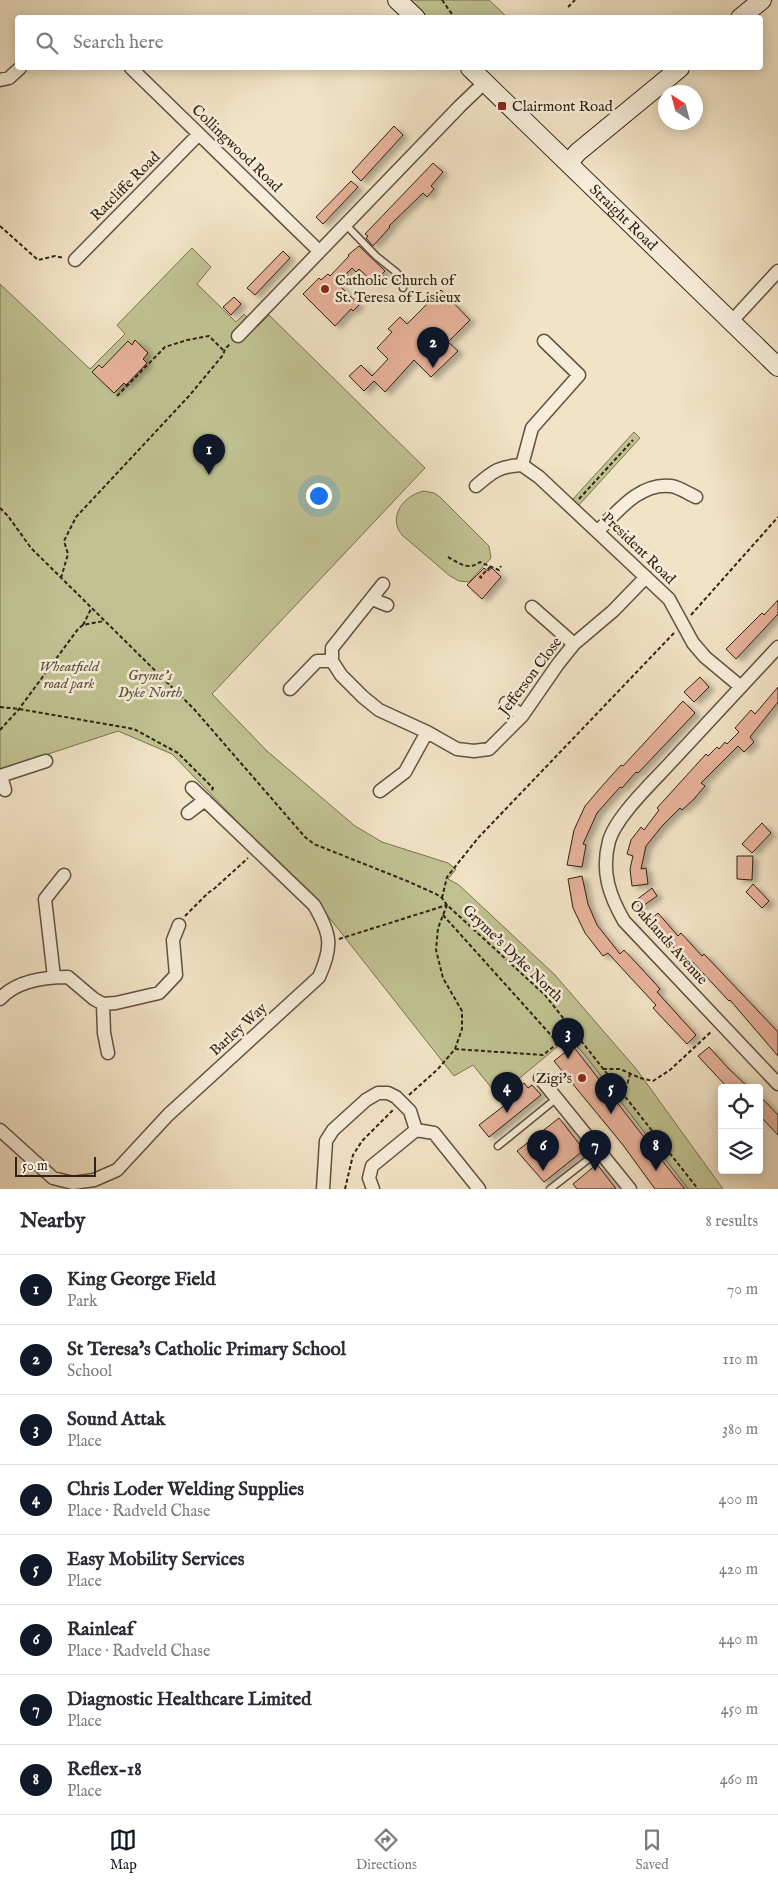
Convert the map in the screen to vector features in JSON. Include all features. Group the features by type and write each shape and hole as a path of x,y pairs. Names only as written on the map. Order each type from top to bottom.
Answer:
{"street":[{"path":"397,0 413,15"},
{"path":"744,15 762,0"},
{"path":"0,80 9,78 18,70"},
{"name":"Collingwood Road","path":"133,70 319,251"},
{"name":"Straight Road","path":"472,70 569,162 575,170 778,367"},
{"path":"569,162 578,152 678,70"},
{"path":"238,336 484,83"},
{"name":"Ratcliffe Road","path":"75,260 199,134"},
{"path":"731,322 778,271"},
{"path":"476,486 493,471 507,466 522,465 532,428 580,375 544,340"},
{"name":"President Road","path":"522,465 539,477 598,531 668,599 682,624 705,657 740,687"},
{"path":"598,531 627,502 648,490 672,486 696,497"},
{"name":"Jefferson Close","path":"332,661 341,675 379,710 427,732 458,749 474,751 489,749 522,716 574,644 613,611 646,577"},
{"path":"290,689 316,661 332,661 332,648 383,584"},
{"path":"372,599 387,606"},
{"path":"532,607 574,644"},
{"name":"Oaklands Avenue","path":"778,647 618,822 609,840 606,860 607,880 612,901 624,921 778,1084"},
{"path":"506,703 522,716"},
{"path":"380,791 405,772 427,732"},
{"path":"6,790 0,776 46,761"},
{"name":"Barley Way","path":"0,1130 54,1178 73,1183 94,1180 117,1170 168,1115 318,977 325,964 329,942 324,923 314,905 192,788"},
{"path":"188,813 205,800"},
{"path":"54,977 45,899 64,875"},
{"path":"2,995 22,984 54,977 68,977 94,999 103,1004 116,1003 159,993 176,975 173,940 179,925"},
{"path":"103,1004 104,1033 108,1053"},
{"path":"540,1078 630,1189"},
{"path":"323,1189 326,1141 332,1130 366,1100 378,1093 388,1093 402,1101 410,1111 416,1130"},
{"path":"373,1189 370,1178 372,1166 416,1130 434,1133 479,1189"}],"lane":[{"path":"346,224 365,245 396,272 401,278 403,288"},
{"path":"498,1146 557,1098"},
{"path":"550,1189 599,1151"}],"path":[{"path":"442,0 452,15"},
{"path":"568,7 574,0"},
{"path":"0,226 38,260 55,256 75,260"},
{"path":"117,396 158,353 174,343 208,336 225,352"},
{"path":"61,578 68,554 64,541 76,517 189,396 238,336"},
{"path":"572,508 633,440"},
{"path":"0,508 31,548 194,709 305,837 314,844 414,884 442,898 447,877 478,838 682,624 778,517"},
{"path":"448,558 464,566 482,563 498,570 501,566"},
{"path":"482,578 480,577 490,567"},
{"path":"0,730 19,709 78,629 83,625 92,609"},
{"path":"83,625 104,621"},
{"path":"0,707 134,729 178,752 213,788 205,800"},
{"path":"179,925 187,913 256,849"},
{"name":"Gryme's Dyke North","path":"442,898 447,905 545,995 698,1189"},
{"path":"329,942 447,905"},
{"path":"345,1189 353,1155 362,1141 456,1050 462,1029 462,1010 443,978 436,950 438,928 447,905"},
{"path":"443,914 558,1043"},
{"path":"603,1069 620,1068 640,1078 653,1081 670,1070 721,1023"},
{"path":"456,1050 543,1055 573,1031"},
{"path":"624,1096 630,1073"}],"green space":[{"path":"407,0 489,0 505,15 423,15"},
{"name":"Wheatfield road park","path":"192,248 211,267 197,284 236,322 244,314 257,327 269,315 425,468 212,694 267,751 355,826 382,842 448,863 456,869 448,879 459,885 555,975 637,1070 723,1189 688,1189 584,1054 568,1038 498,1096 473,1065 454,1076 324,911 172,754 118,731 0,770 0,284 90,369 125,334 117,325"},
{"path":"634,432 640,438 579,505 573,499"},
{"path":"424,491 434,493 440,497 489,546 491,558 469,582 459,581 450,576 402,535 398,528 397,514 404,502 417,493"}],"building":[{"path":"394,126 403,135 361,181 352,172"},
{"path":"433,163 443,172 431,186 434,189 427,197 423,193 389,226 373,246 365,234"},
{"path":"351,181 358,187 323,224 316,217"},
{"name":"Catholic Church of St. Teresa of Lisieux","path":"359,246 385,271 382,274 384,276 378,284 376,281 374,283 359,269 356,272 352,268 337,283 359,305 353,311 351,309 335,326 303,294 319,278 321,280 328,274 330,276 348,255"},
{"path":"283,251 290,258 255,295 247,288"},
{"path":"441,290 470,320 448,342 458,351 431,377 414,360 385,392 374,381 364,391 349,376 361,365 372,376 388,359 377,348 392,332 388,329 400,317 407,324"},
{"path":"234,297 241,304 231,315 223,307"},
{"path":"135,340 148,353 143,359 147,363 126,385 124,383 114,393 92,372 99,365 102,368 128,341 132,345"},
{"path":"484,568 488,571 492,568 501,577 482,599 467,585"},
{"path":"778,600 778,614 736,659 726,649 762,613 764,615"},
{"path":"700,677 709,687 694,702 684,692"},
{"path":"778,687 778,702 750,737 754,742 744,752 738,746 701,783 705,786 694,799 682,810 680,808 662,826 646,846 641,869 646,868 648,884 632,886 630,869 633,856 627,854 631,840 641,827 644,830 659,810 657,808 706,754 708,756 717,747 719,749 725,742 727,744 739,732 735,728 751,710 755,714"},
{"path":"683,701 695,713 638,773 636,772 622,788 620,787 597,813 583,844 586,845 582,867 567,865 574,830 585,806 621,765 623,766"},
{"path":"762,823 771,833 752,853 742,844"},
{"path":"737,856 753,856 752,880 737,879"},
{"path":"582,876 588,904 597,925 620,954 624,950 653,981 660,989 657,992 696,1035 687,1044 653,1008 656,1005 608,953 603,956 585,933 573,908 568,879"},
{"path":"753,884 769,901 762,908 746,892"},
{"path":"652,888 657,896 640,908 635,901"},
{"path":"658,913 678,936 681,933 702,956 704,954 778,1032 778,1056 730,1000 688,957 685,960 649,921"},
{"path":"573,1046 685,1189 655,1189 623,1145 554,1061"},
{"path":"709,1047 745,1084 724,1084 698,1056"},
{"path":"524,1083 528,1088 532,1085 541,1095 489,1137 479,1125 514,1098 510,1093"},
{"path":"763,1099 778,1115 778,1135 763,1119"},
{"path":"559,1118 584,1150 544,1182 517,1151"},
{"path":"597,1164 616,1189 577,1189 573,1184"}],"place":[{"name":"Clairmont Road","path":"502,106"},
{"name":"Catholic Church of St. Teresa of Lisieux","path":"325,289"},
{"name":"St Teresa's Catholic Primary School","path":"433,368"},
{"name":"King George Field","path":"209,475"},
{"name":"Sound Attak","path":"568,1059"},
{"name":"Zigi's","path":"582,1078"},
{"name":"Chris Loder Welding Supplies","path":"507,1113"},
{"name":"Easy Mobility Services","path":"611,1114"},
{"name":"Rainleaf","path":"543,1171"},
{"name":"Diagnostic Healthcare Limited","path":"595,1171"},
{"name":"Reflex-18","path":"656,1171"}]}
